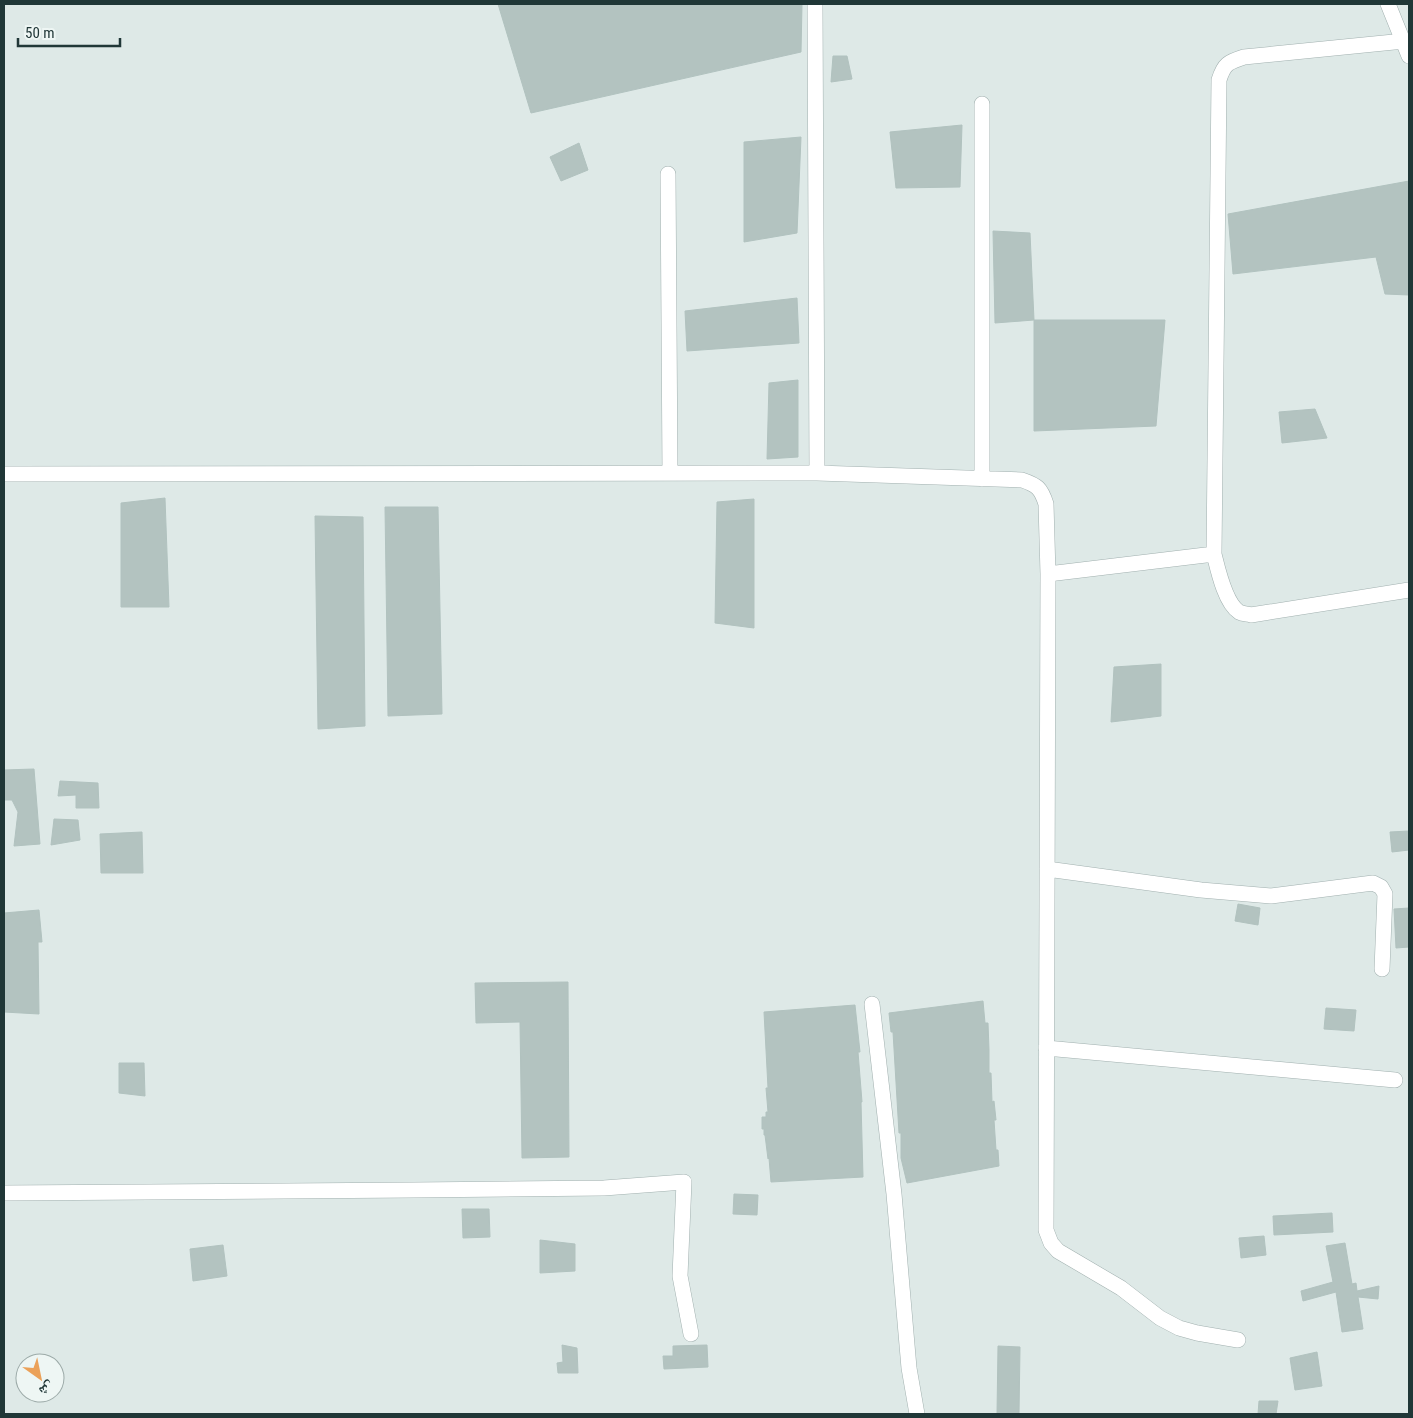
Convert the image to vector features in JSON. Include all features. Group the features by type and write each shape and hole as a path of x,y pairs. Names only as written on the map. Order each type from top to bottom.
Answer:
{"street":[{"path":"816,4 817,472"},
{"path":"1388,4 1409,56"},
{"path":"1404,41 1244,57 1230,61 1223,69 1219,80 1214,554 1227,596 1234,608 1241,613 1251,615 1409,590"},
{"path":"982,104 982,479"},
{"path":"668,174 670,472"},
{"path":"4,474 817,472 1022,480 1038,487 1046,504 1048,574 1045,1228 1051,1243 1058,1251 1121,1288 1160,1318 1179,1328 1238,1340"},
{"path":"1048,574 1214,554"},
{"path":"1047,869 1201,890 1271,896 1373,883 1382,887 1385,894 1382,969"},
{"path":"872,1004 894,1194 909,1368 917,1414"},
{"path":"1046,1048 1396,1080"},
{"path":"4,1193 594,1188 684,1182 680,1276 691,1334"}],"building":[{"path":"498,4 802,4 801,52 531,113"},
{"path":"833,56 847,56 852,79 831,82"},
{"path":"962,125 960,187 896,188 890,132"},
{"path":"801,137 797,233 744,242 744,142"},
{"path":"579,143 588,170 561,181 550,157"},
{"path":"1409,181 1409,295 1385,294 1376,257 1233,274 1228,214"},
{"path":"993,231 1030,233 1034,320 995,323"},
{"path":"797,298 799,343 687,351 685,311"},
{"path":"1034,320 1165,320 1156,426 1034,431"},
{"path":"798,380 798,457 767,459 769,383"},
{"path":"1315,409 1327,438 1282,443 1279,412"},
{"path":"165,498 169,607 121,607 121,503"},
{"path":"754,499 754,628 715,623 717,502"},
{"path":"385,507 438,507 442,714 388,716"},
{"path":"315,516 363,517 365,726 318,729"},
{"path":"1161,664 1161,716 1111,722 1114,667"},
{"path":"34,769 40,844 14,846 18,812 12,800 4,800 4,770"},
{"path":"60,781 98,783 99,808 76,808 76,795 58,796"},
{"path":"54,819 78,820 80,840 51,845"},
{"path":"1409,831 1409,850 1392,852 1390,832"},
{"path":"142,832 143,873 101,873 100,834"},
{"path":"1238,904 1260,908 1258,925 1235,921"},
{"path":"1409,908 1409,947 1396,948 1394,909"},
{"path":"39,910 42,942 38,942 39,1014 4,1012 4,913"},
{"path":"568,982 569,1157 522,1158 520,1022 476,1023 475,983"},
{"path":"983,1001 985,1023 988,1023 989,1073 991,1073 992,1102 994,1101 996,1120 994,1120 996,1150 998,1150 999,1166 907,1183 901,1158 901,1133 899,1133 893,1032 891,1032 889,1013"},
{"path":"855,1005 860,1052 858,1052 862,1102 863,1177 771,1182 769,1158 764,1129 762,1129 762,1117 766,1117 766,1112 768,1112 764,1012"},
{"path":"1326,1008 1356,1010 1354,1031 1324,1029"},
{"path":"119,1063 144,1063 145,1096 119,1093"},
{"path":"734,1194 758,1195 757,1215 733,1214"},
{"path":"462,1209 489,1209 490,1237 463,1238"},
{"path":"1332,1213 1333,1232 1274,1235 1273,1216"},
{"path":"1264,1236 1266,1255 1241,1258 1239,1238"},
{"path":"540,1240 575,1244 575,1271 540,1273"},
{"path":"1345,1243 1352,1284 1356,1283 1357,1291 1379,1286 1378,1299 1358,1297 1363,1329 1342,1332 1336,1292 1303,1301 1301,1291 1333,1282 1326,1246"},
{"path":"223,1245 227,1276 193,1281 190,1249"},
{"path":"562,1345 577,1348 578,1373 558,1373 557,1363 563,1362"},
{"path":"707,1345 708,1367 664,1369 663,1356 673,1356 673,1346"},
{"path":"998,1346 1020,1347 1019,1414 997,1414"},
{"path":"1317,1352 1322,1386 1295,1390 1290,1358"},
{"path":"1259,1401 1278,1401 1276,1414 1258,1414"}]}
